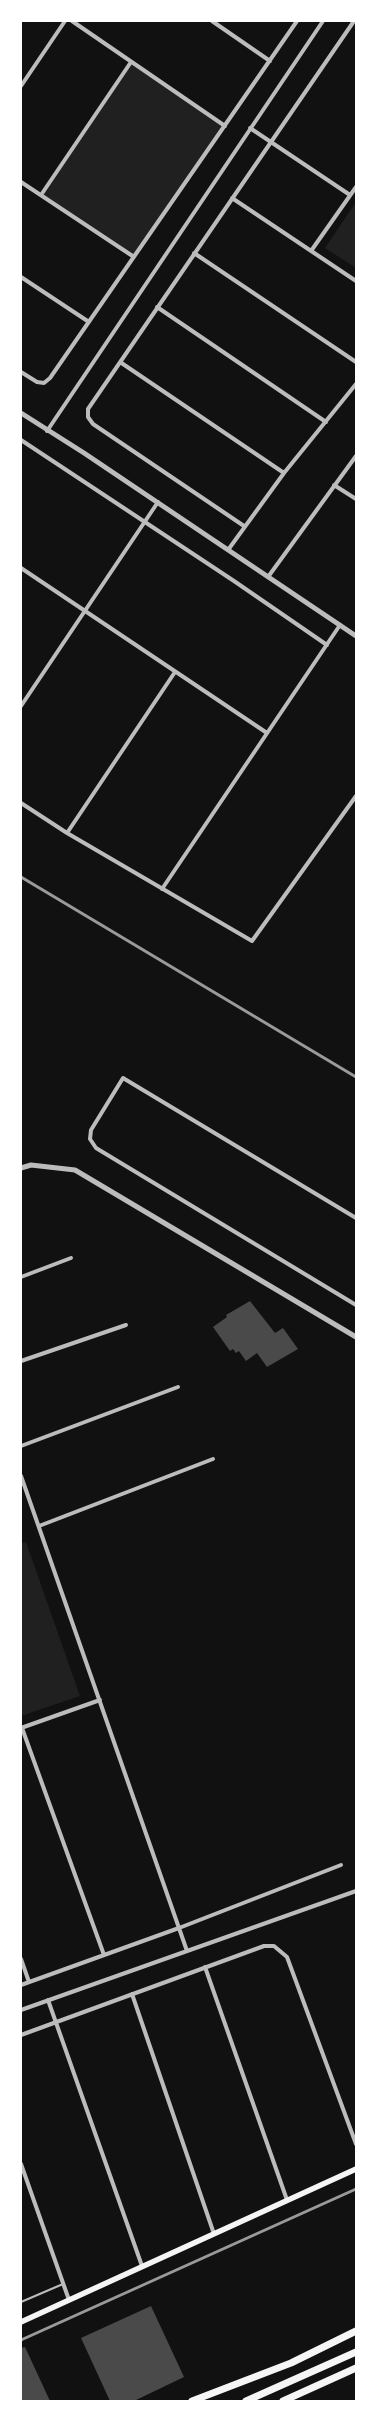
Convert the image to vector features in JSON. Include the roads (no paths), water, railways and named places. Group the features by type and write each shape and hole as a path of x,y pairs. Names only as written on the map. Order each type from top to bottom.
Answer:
{"highway":[{"path":"192,2401 291,2362 356,2331"},
{"path":"246,2401 356,2352"},
{"path":"283,2401 356,2368"}],"main road":[{"path":"21,2322 356,2169"}],"street":[{"path":"21,86 65,21"},
{"path":"72,21 225,126"},
{"path":"212,21 270,60"},
{"path":"21,372 37,382 44,383 50,378 297,21"},
{"path":"47,431 323,21"},
{"path":"244,526 93,424 88,416 88,409 354,21"},
{"path":"40,195 131,62"},
{"path":"250,128 350,195"},
{"path":"21,182 134,257"},
{"path":"312,251 356,187"},
{"path":"232,198 356,281"},
{"path":"194,253 356,362"},
{"path":"21,277 89,322"},
{"path":"157,307 326,422"},
{"path":"120,362 284,473"},
{"path":"228,550 284,473 356,384"},
{"path":"21,413 158,502 356,636"},
{"path":"21,440 326,645"},
{"path":"268,576 356,456"},
{"path":"334,485 356,499"},
{"path":"22,703 158,502"},
{"path":"21,568 267,733"},
{"path":"162,889 340,625"},
{"path":"67,833 175,672"},
{"path":"21,804 252,941 356,796"},
{"path":"356,1218 123,1078 91,1130 90,1139 96,1148 356,1305"},
{"path":"21,1168 31,1165 75,1170 356,1336"},
{"path":"21,1277 71,1258"},
{"path":"21,1361 126,1324"},
{"path":"21,1446 178,1388"},
{"path":"39,1526 213,1460"},
{"path":"21,1476 187,1951"},
{"path":"100,1700 22,1728 104,1955"},
{"path":"21,1985 179,1928 341,1865"},
{"path":"21,2010 356,1891"},
{"path":"21,2035 264,1946 274,1946 285,1954 356,2144"},
{"path":"21,1959 29,1982"},
{"path":"205,1967 287,2200"},
{"path":"132,1994 214,2234"},
{"path":"48,2000 142,2266"},
{"path":"21,2164 69,2300"}],"lane":[{"path":"21,2302 63,2284"}],"railway":[{"path":"21,877 356,1077"},
{"path":"21,2340 356,2189"}]}
